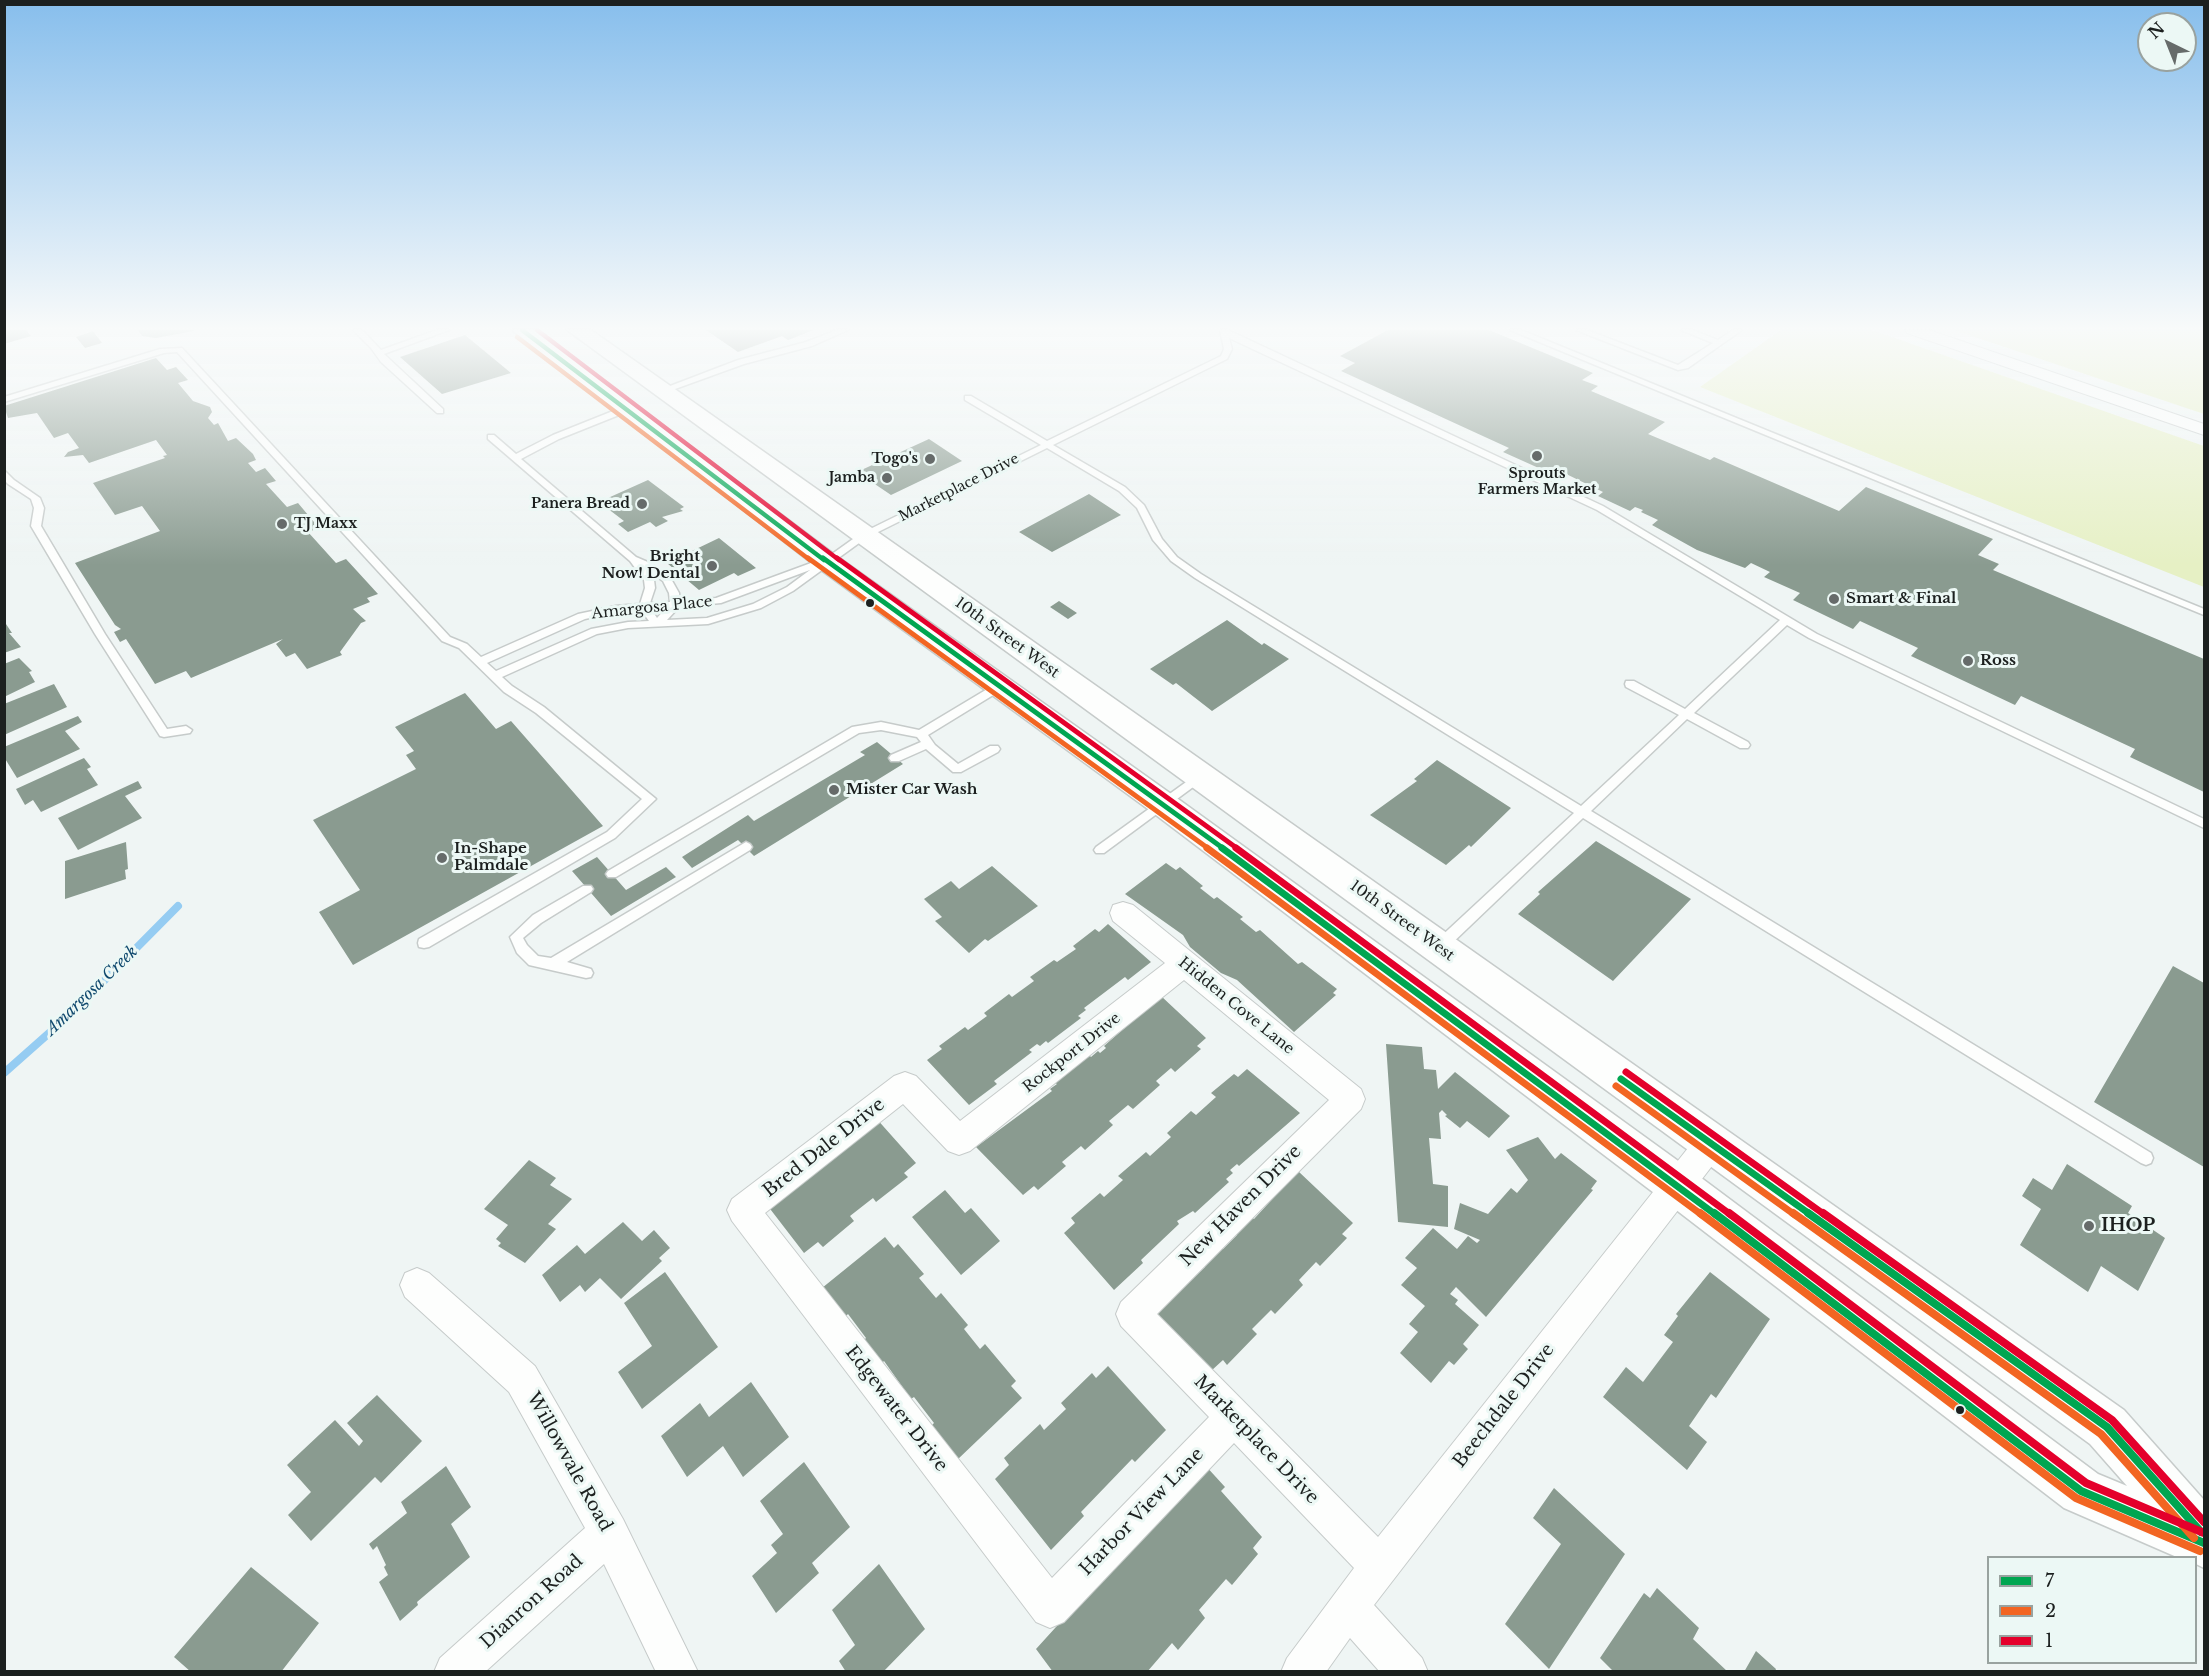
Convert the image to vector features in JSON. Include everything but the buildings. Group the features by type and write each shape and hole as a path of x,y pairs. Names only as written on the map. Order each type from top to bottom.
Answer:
{"main road":[{"name":"10th Street West","path":"685,408 2107,1427 2205,1537"},
{"path":"626,409 659,413 696,437 750,455"},
{"path":"626,409 826,561 1164,804 1677,1185 2081,1491 2205,1543"}],"street":[{"path":"2141,408 2205,430"},
{"name":"Hidden Cove Lane","path":"1123,913 1350,1099"},
{"name":"Rockport Drive","path":"905,1085 959,1141 1184,964"},
{"name":"Bred Dale Drive","path":"743,1210 905,1085"},
{"name":"New Haven Drive","path":"1132,1314 1350,1099"},
{"name":"Beechdale Drive","path":"1300,1671 1379,1566 1711,1143"},
{"name":"Edgewater Drive","path":"743,1210 1050,1608"},
{"name":"Willowvale Road","path":"417,1285 522,1379 609,1533 678,1671"},
{"name":"Marketplace Drive","path":"1132,1314 1379,1566"},
{"name":"Harbor View Lane","path":"1050,1608 1234,1417"},
{"name":"Dianron Road","path":"454,1671 609,1533"},
{"path":"1349,1607 1408,1671"}],"lane":[{"path":"233,408 446,639 459,643 481,661 508,689 540,710 650,799 611,835 424,943"},
{"path":"437,408 440,411"},
{"path":"985,408 1122,489 1141,507 1158,540 1174,559 1198,576 2146,1158"},
{"name":"Marketplace Drive","path":"863,536 1120,408"},
{"path":"1386,408 1599,508 1785,621 2205,824"},
{"path":"1706,408 2205,612"},
{"path":"516,458 556,437 626,409"},
{"path":"491,437 633,559 650,585 644,607 657,624 675,605 674,593 667,579 646,564 633,559"},
{"path":"4,473 11,482 35,498 39,508 36,526 100,634 164,733 186,730"},
{"name":"Amargosa Place","path":"495,676 589,633 621,626 708,621 744,612 790,589 863,536"},
{"name":"Amargosa Place","path":"481,661 574,619 607,610 724,599 826,561"},
{"path":"1439,948 1785,621"},
{"path":"1630,684 1744,745"},
{"path":"895,758 999,686"},
{"path":"612,874 856,730 881,726 924,738 957,769 994,749"},
{"path":"1100,850 1200,776"},
{"path":"553,964 746,847"},
{"path":"586,973 534,961 522,949 516,937 537,919 587,889"}],"green space":[{"path":"1753,408 2096,408 2204,446 2204,587"},
{"path":"2187,408 2204,408 2204,414"}],"waterway":[{"name":"Amargosa Creek","path":"4,1073 74,1011 178,906"}],"transit line":[{"name":"2","path":"611,408 821,568 1158,811 1672,1192 2076,1498 2200,1551"},
{"name":"7","path":"625,408 826,561 1163,804 1677,1185 2081,1491 2204,1543"},
{"name":"1","path":"640,408 831,554 1168,797 1682,1178 2086,1483 2204,1533"},
{"name":"1","path":"1626,1072 2112,1420 2204,1522"},
{"name":"7","path":"1621,1079 2107,1427 2201,1532"},
{"name":"2","path":"1616,1086 2101,1434 2194,1538"}],"place":[{"name":"Sprouts Farmers Market","path":"1537,456"},
{"name":"Togo's","path":"930,459"},
{"name":"Jamba","path":"887,478"},
{"name":"Panera Bread","path":"642,504"},
{"name":"TJ Maxx","path":"282,524"},
{"name":"Bright Now! Dental","path":"712,566"},
{"name":"Smart & Final","path":"1834,599"},
{"name":"Ross","path":"1968,661"},
{"name":"Mister Car Wash","path":"834,790"},
{"name":"In-Shape Palmdale","path":"442,858"},
{"name":"IHOP","path":"2089,1226"}]}
